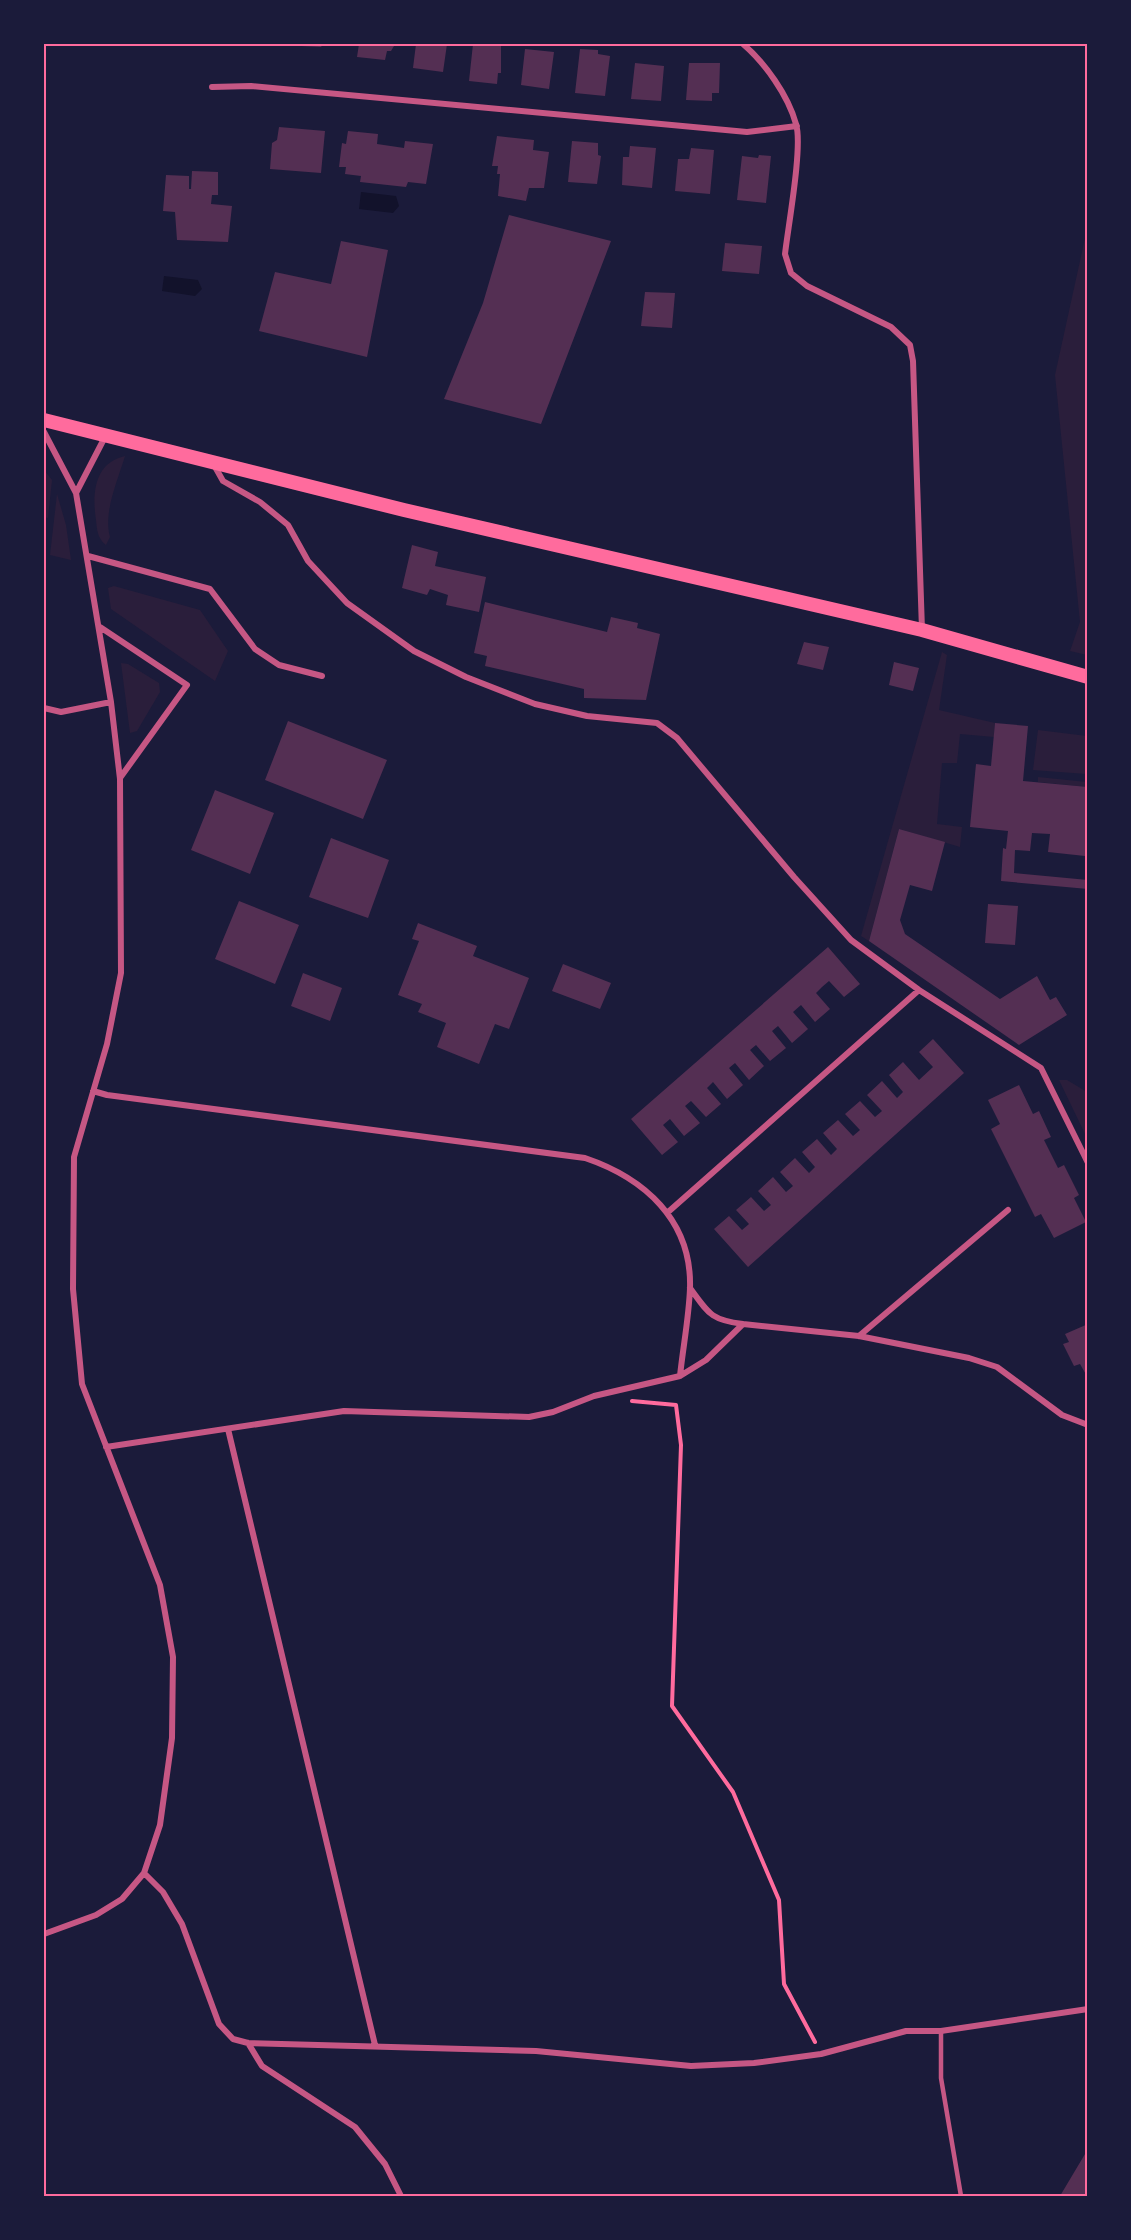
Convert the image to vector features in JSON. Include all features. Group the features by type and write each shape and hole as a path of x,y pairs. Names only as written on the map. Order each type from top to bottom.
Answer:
{"main road":[{"path":"44,420 404,510 922,630 1088,677"}],"street":[{"path":"743,44 758,58 797,126 797,150 785,254 791,273 807,286 891,327 910,345 913,361 922,630"},
{"path":"212,87 251,86 747,132 797,126"},
{"path":"44,432 76,493 100,627 120,779 121,973 107,1044 74,1157 73,1289 82,1384 159,1585 172,1656 172,1738 160,1824 144,1873 122,1899 105,1910 44,1934"},
{"path":"76,493 106,435"},
{"path":"213,462 223,481 260,502 288,525 308,561 347,603 414,651 466,677 535,704 587,716 657,723 677,738 780,862 851,940 920,990 1041,1068 1088,1163"},
{"path":"88,556 210,589 255,649 279,665 322,676"},
{"path":"100,627 187,685 120,779"},
{"path":"44,708 61,712 111,702"},
{"path":"667,1213 920,990"},
{"path":"93,1091 107,1095 585,1158 610,1167 640,1184 667,1213 682,1239 688,1262 690,1288 680,1376"},
{"path":"859,1336 1008,1210"},
{"path":"690,1288 706,1310 720,1321 859,1336 969,1358 997,1367 1062,1415 1088,1425"},
{"path":"106,1447 344,1411 529,1417 553,1412 594,1396 680,1376 706,1360 743,1324"},
{"path":"228,1428 375,2045"},
{"path":"144,1873 163,1892 182,1924 219,2024 233,2039 248,2043 536,2051 691,2066 754,2063 821,2054 906,2031 941,2031 1088,2009"},
{"path":"248,2043 262,2066 355,2127 386,2164 400,2196"}],"lane":[{"path":"941,2031 941,2078 960,2196"}],"path":[{"path":"629,1400 676,1405 681,1445 672,1706 733,1792 779,1900 784,1984 821,2054"}],"shaded area":[{"path":"361,192 396,196 399,206 393,213 359,209"},
{"path":"1087,229 1088,655 1070,651 1080,622 1055,375"},
{"path":"164,276 198,280 202,289 195,296 162,291"},
{"path":"125,456 110,507 108,527 110,537 106,545 97,531 95,490 101,472 107,465"},
{"path":"44,470 52,480 48,518 44,517"},
{"path":"57,494 66,525 71,560 50,555"},
{"path":"114,586 200,610 228,651 215,681 111,609 108,588"},
{"path":"942,652 947,655 939,710 995,723 994,737 960,734 957,763 942,763 937,824 962,827 960,847 899,829 869,941 861,936"},
{"path":"121,663 128,664 159,683 160,692 137,731 130,733"},
{"path":"1038,730 1087,736 1087,774 1033,770"},
{"path":"1038,777 1087,782 1087,787 1038,782"},
{"path":"1059,1080 1067,1080 1087,1092 1087,1138"}],"building":[{"path":"302,44 323,44 321,47 301,46"},
{"path":"359,44 392,44 394,46 391,51 387,51 385,60 357,57"},
{"path":"416,44 447,44 443,72 413,68"},
{"path":"473,44 501,44 501,73 498,73 497,84 469,81"},
{"path":"525,49 554,52 549,89 521,85"},
{"path":"580,49 598,50 598,54 610,56 605,96 575,93"},
{"path":"635,63 664,66 661,101 631,99"},
{"path":"689,63 720,63 719,93 712,93 712,101 686,100"},
{"path":"279,127 325,131 321,173 270,169 272,143 277,140"},
{"path":"348,131 378,134 377,144 404,148 405,141 433,144 426,184 408,182 406,187 360,182 361,176 345,174 346,167 339,167 342,143 346,144"},
{"path":"497,136 534,140 533,150 549,152 544,188 529,188 526,201 498,196 500,174 497,174 498,166 492,166"},
{"path":"572,141 598,143 598,155 601,156 597,184 568,182"},
{"path":"630,146 656,148 652,188 622,185 623,157 629,157"},
{"path":"691,148 714,150 710,194 675,191 678,159 689,159"},
{"path":"759,155 771,156 766,203 737,200 742,156 758,158"},
{"path":"192,171 218,172 218,195 212,195 211,204 232,206 228,242 177,240 175,212 163,211 166,175 189,176 189,189 191,189"},
{"path":"509,215 611,241 541,424 444,399 483,303"},
{"path":"341,241 388,250 367,357 259,331 275,272 331,284"},
{"path":"725,243 762,246 759,274 722,271"},
{"path":"645,292 675,293 672,328 641,326"},
{"path":"412,545 438,552 435,566 486,577 479,612 446,605 448,595 430,589 427,595 402,588"},
{"path":"485,602 607,632 611,617 638,623 637,628 660,634 646,700 584,698 584,689 485,666 487,656 474,653"},
{"path":"804,642 829,647 823,670 797,664"},
{"path":"894,662 919,668 913,691 889,685"},
{"path":"288,721 387,760 363,819 265,780"},
{"path":"995,723 1028,726 1023,781 1088,787 1085,856 1048,852 1050,834 1032,833 1030,851 1015,850 1014,873 1088,880 1088,889 1001,881 1003,848 1006,849 1008,831 970,827 976,764 991,766"},
{"path":"215,790 274,813 250,874 191,850"},
{"path":"899,829 945,842 932,891 910,885 900,920 905,934 1000,999 1037,976 1050,1000 1056,997 1067,1015 1019,1045 869,941"},
{"path":"331,838 389,860 368,918 309,897"},
{"path":"239,901 299,925 275,984 215,959"},
{"path":"988,904 1018,906 1015,945 985,943"},
{"path":"418,923 477,946 473,956 529,978 509,1029 495,1024 479,1064 437,1047 446,1023 418,1012 422,1004 398,995 419,941 412,939"},
{"path":"828,947 860,984 844,997 829,981 816,993 830,1009 815,1022 801,1005 793,1012 808,1029 792,1043 778,1026 772,1031 786,1048 770,1061 756,1045 750,1050 764,1066 749,1080 735,1063 729,1068 743,1085 727,1099 713,1082 707,1088 721,1104 706,1117 691,1101 685,1106 700,1123 684,1136 670,1119 663,1125 678,1142 662,1155 631,1119"},
{"path":"563,964 611,983 600,1009 552,991"},
{"path":"303,973 342,988 330,1021 291,1006"},
{"path":"933,1039 964,1073 748,1267 714,1229 729,1216 742,1230 749,1224 736,1210 751,1197 764,1211 771,1205 758,1191 773,1177 786,1192 793,1186 780,1172 795,1158 809,1173 815,1167 802,1152 817,1139 831,1155 837,1149 823,1133 838,1120 853,1136 860,1130 845,1114 860,1101 875,1117 882,1111 867,1095 882,1081 897,1098 903,1092 889,1075 903,1062 919,1080 933,1067 919,1052"},
{"path":"1019,1085 1033,1114 1039,1111 1051,1137 1044,1140 1058,1168 1064,1165 1079,1195 1074,1198 1086,1222 1054,1238 1041,1214 1035,1217 991,1129 1000,1124 988,1100"},
{"path":"1088,1324 1088,1378 1080,1364 1074,1366 1063,1344 1069,1342 1065,1334"},
{"path":"1088,2149 1088,2196 1060,2196"}]}
